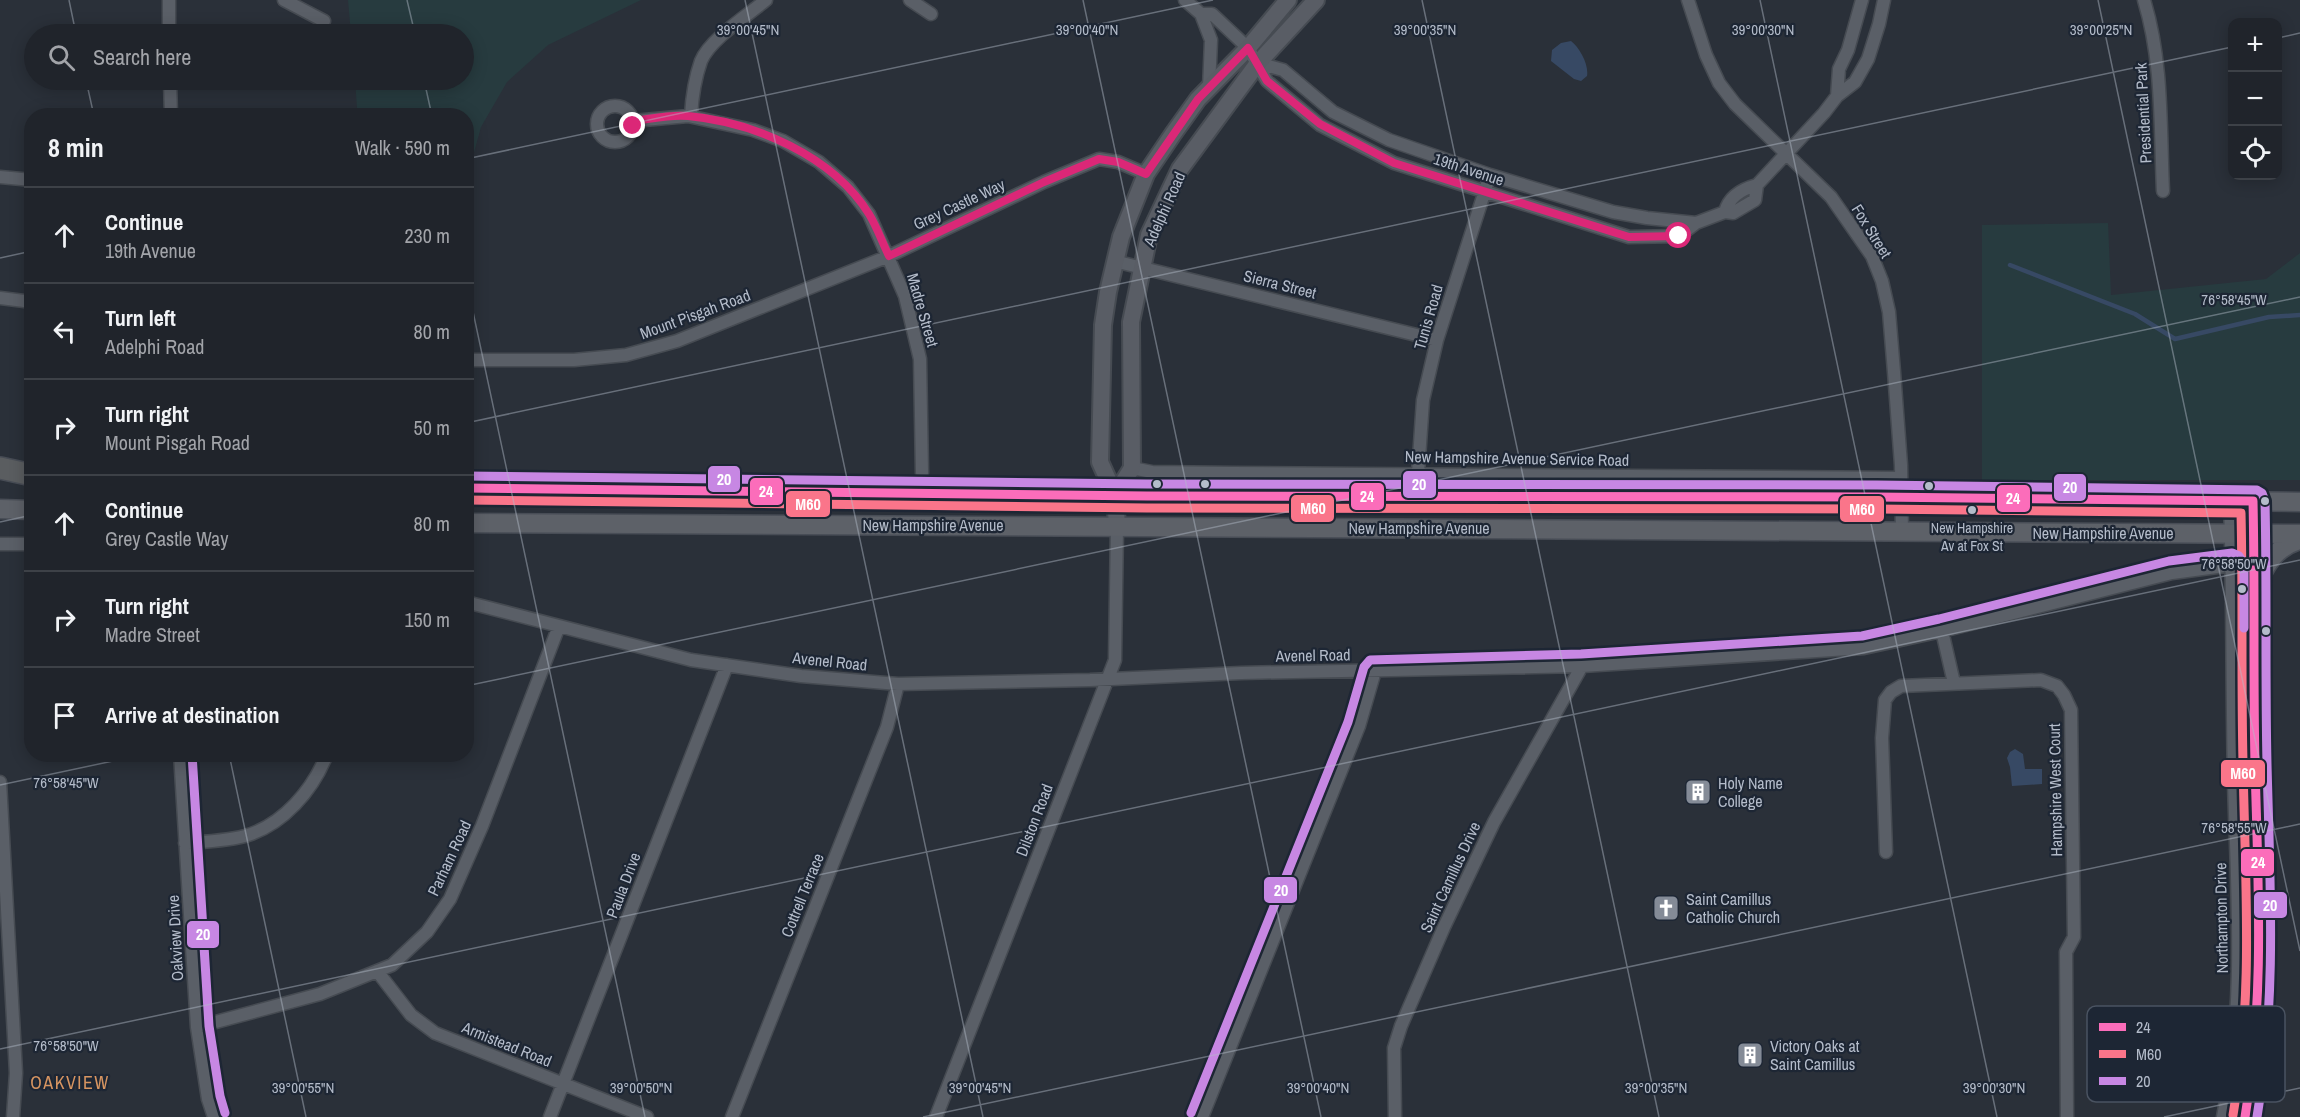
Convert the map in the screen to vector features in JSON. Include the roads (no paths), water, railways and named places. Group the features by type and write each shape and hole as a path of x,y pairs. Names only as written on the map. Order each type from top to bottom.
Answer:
{"highway":[{"path":"0,468 24,475"}],"main road":[{"name":"Adelphi Road","path":"1117,526 1115,495 1100,462 1103,325 1114,261 1121,237 1146,174 1191,108 1248,48 1288,0"},
{"name":"Adelphi Road","path":"1132,468 1131,322 1149,236 1180,169 1258,63 1316,0"},
{"path":"1115,495 1132,468"},
{"path":"0,477 24,477"},
{"name":"New Hampshire Avenue","path":"474,488 1115,495 1902,497 2300,502"},
{"path":"0,509 24,510"},
{"name":"New Hampshire Avenue","path":"474,523 2300,534"},
{"path":"2254,597 2257,581 2266,564 2282,548 2300,540"}],"street":[{"path":"169,0 170,24"},
{"path":"284,0 324,21"},
{"path":"691,116 696,81 702,60 725,33 766,0"},
{"path":"910,0 931,14"},
{"name":"19th Avenue","path":"1185,0 1202,14 1212,14 1248,48 1267,81 1320,124 1394,163 1629,237 1679,236 1696,223 1725,212 1728,200 1746,188 1757,185 1837,96 1855,82 1879,24 1884,0"},
{"name":"Fox Street","path":"1688,0 1706,55 1719,82 1735,104 1784,154 1831,197 1872,256 1882,281 1889,312 1901,478 1902,532"},
{"path":"1837,96 1839,69 1858,19 1862,0"},
{"name":"Presidential Park","path":"2144,0 2157,56 2163,191"},
{"path":"1202,14 1211,40 1209,87"},
{"path":"1844,58 1863,67"},
{"name":"19th Avenue","path":"1258,63 1283,70 1330,109 1389,140 1613,212 1696,223"},
{"path":"170,90 171,108"},
{"path":"1320,124 1330,109"},
{"name":"Madre Street","path":"633,121 691,116 753,130 783,141 819,162 848,187 869,214 889,256 904,296 920,359 922,473"},
{"name":"Grey Castle Way","path":"889,256 1044,182 1099,159 1118,162 1146,174"},
{"name":"Tunis Road","path":"1418,473 1423,400 1437,340 1490,174"},
{"path":"0,177 24,179"},
{"name":"Mount Pisgah Road","path":"474,360 574,360 626,355 677,341 889,256"},
{"name":"Sierra Street","path":"1114,261 1437,340"},
{"path":"0,298 24,301"},
{"name":"New Hampshire Avenue Service Road","path":"1132,468 1152,472 1901,478"},
{"name":"Northampton Drive","path":"2230,501 2232,717 2240,975 2237,1006"},
{"path":"2253,501 2254,717 2261,975 2259,1006"},
{"name":"Dilston Road","path":"936,1117 1115,660 1117,526"},
{"path":"0,544 24,544"},
{"name":"Avenel Road","path":"474,604 691,660 801,676 898,684 1107,680 1241,673 1582,666 1864,648 1942,631 2161,575 2232,565"},
{"name":"Parham Road","path":"196,1027 320,994 392,965 427,932 450,899 482,826 559,626"},
{"path":"1942,631 1953,683"},
{"name":"Paula Drive","path":"550,1117 727,665"},
{"name":"Saint Camillus Drive","path":"1395,1117 1394,1048 1401,1026 1444,927 1494,822 1582,666"},
{"path":"1202,1117 1359,726 1375,671"},
{"name":"Hampshire West Court","path":"1886,852 1882,738 1885,700 1891,692 1901,686 1953,683 2041,680 2057,686 2071,710 2074,937 2066,952 2067,1117"},
{"name":"Cottrell Terrace","path":"732,1117 887,727 898,684"},
{"name":"Oakview Drive","path":"180,762 196,1027 208,1099 214,1117"},
{"path":"185,843 221,841 247,835 271,824 303,797 324,762"},
{"path":"0,782 16,1073 12,1117"},
{"name":"Armistead Road","path":"377,971 411,1015 435,1033 647,1117"},
{"name":"Northampton Drive","path":"2223,1117 2225,1102"},
{"path":"2245,1117 2247,1102"},
{"path":"0,1116 6,1117"}],"water":[{"path":"1571,41 1581,52 1587,67 1587,76 1581,81 1574,79 1551,61 1552,50 1561,43"},
{"path":"2015,749 2023,754 2025,769 2042,769 2042,784 2012,786 2007,758"}],"waterway":[{"path":"2010,265 2135,314 2175,339 2269,317 2300,315"}],"place":[{"name":"New Hampshire Av at Fox St","path":"1972,510"},
{"name":"Holy Name College","path":"1698,792"},
{"name":"Saint Camillus Catholic Church","path":"1666,908"},
{"name":"Victory Oaks at Saint Camillus","path":"1750,1055"}],"district":[{"name":"OAKVIEW","path":"70,1083"}]}
